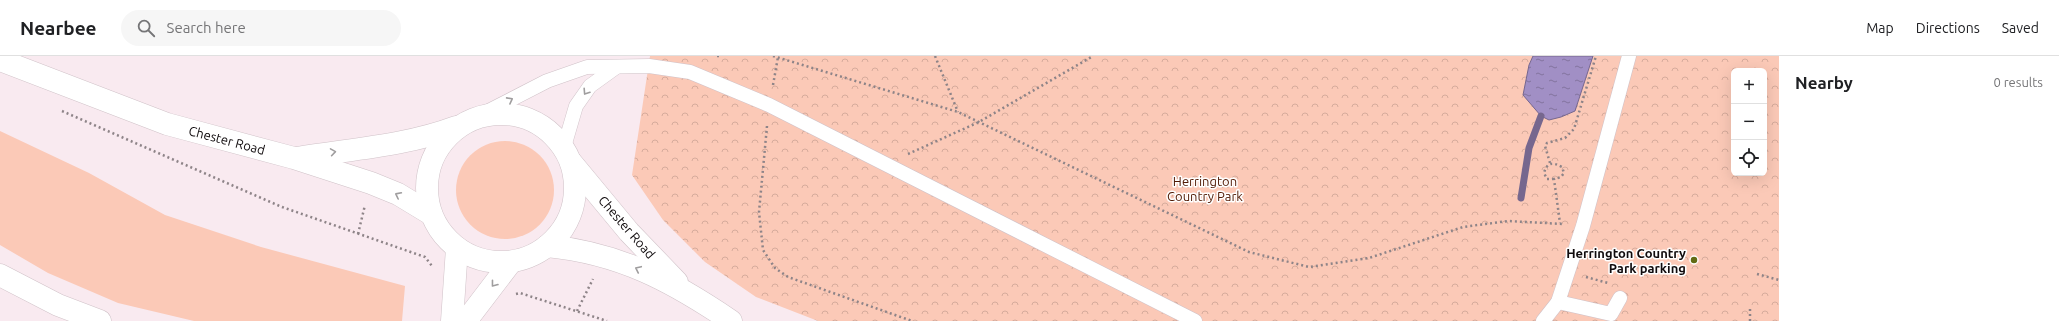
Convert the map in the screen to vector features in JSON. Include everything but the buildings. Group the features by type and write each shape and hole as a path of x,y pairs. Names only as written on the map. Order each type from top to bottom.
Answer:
{"main road":[{"name":"Chester Road","path":"0,60 167,124 294,158 401,143 428,137 493,114 529,119 550,132 629,232 686,291"},
{"path":"468,122 441,145 428,173 428,200 431,214 448,240 456,248 484,260 511,262 525,259 547,246 558,236 571,213 575,178 567,154"},
{"path":"294,158 371,183 398,194 431,214"},
{"name":"Chester Road","path":"547,246 572,249 604,256 629,265 686,291 731,321"},
{"path":"452,321 456,248"},
{"path":"466,321 511,262"},
{"path":"0,274 58,305 100,321"}],"lane":[{"path":"1543,321 1558,302 1583,226 1629,56"},
{"path":"468,122 547,81 587,67 615,68 649,66 690,72 769,105 1195,321"},
{"path":"567,154 576,106 590,86 615,68"},
{"path":"1558,302 1611,314 1617,291"}],"path":[{"path":"774,56 958,112 1249,252 1309,267 1369,258 1464,227 1508,221 1560,223 1583,226"},
{"path":"935,56 958,112"},
{"path":"884,164 980,122 1093,56"},
{"path":"1550,163 1545,146 1547,143 1565,138 1574,129 1596,56"},
{"path":"60,110 282,207 425,257 434,271"},
{"path":"768,122 759,212 763,250 775,268 788,277 912,321"},
{"path":"1550,163 1555,163 1562,167 1564,172 1561,177 1547,179 1544,173 1546,167 1550,163"},
{"path":"1554,179 1560,223"},
{"path":"577,311 604,256"},
{"path":"1568,272 1617,291"},
{"path":"1757,274 1779,280"},
{"path":"514,294 520,293 607,321"},
{"path":"1750,306 1750,321"}],"green space":[{"name":"Herrington Country Park","path":"650,56 1779,56 1779,321 818,321 756,297 705,262 663,220 632,175"},
{"path":"0,131 89,173 165,215 261,247 405,286 402,321 194,321 118,303 48,273 0,245"},
{"path":"505,141 524,144 540,155 551,171 554,190 551,209 540,225 524,236 505,239 486,236 470,225 459,209 456,190 459,171 470,155 486,144"}],"water":[{"path":"1533,56 1593,56 1575,111 1549,120 1541,116 1523,95 1529,65"}],"waterway":[{"path":"1521,198 1529,148 1541,116"}],"place":[{"name":"Herrington Country Park parking","path":"1694,260"}]}
